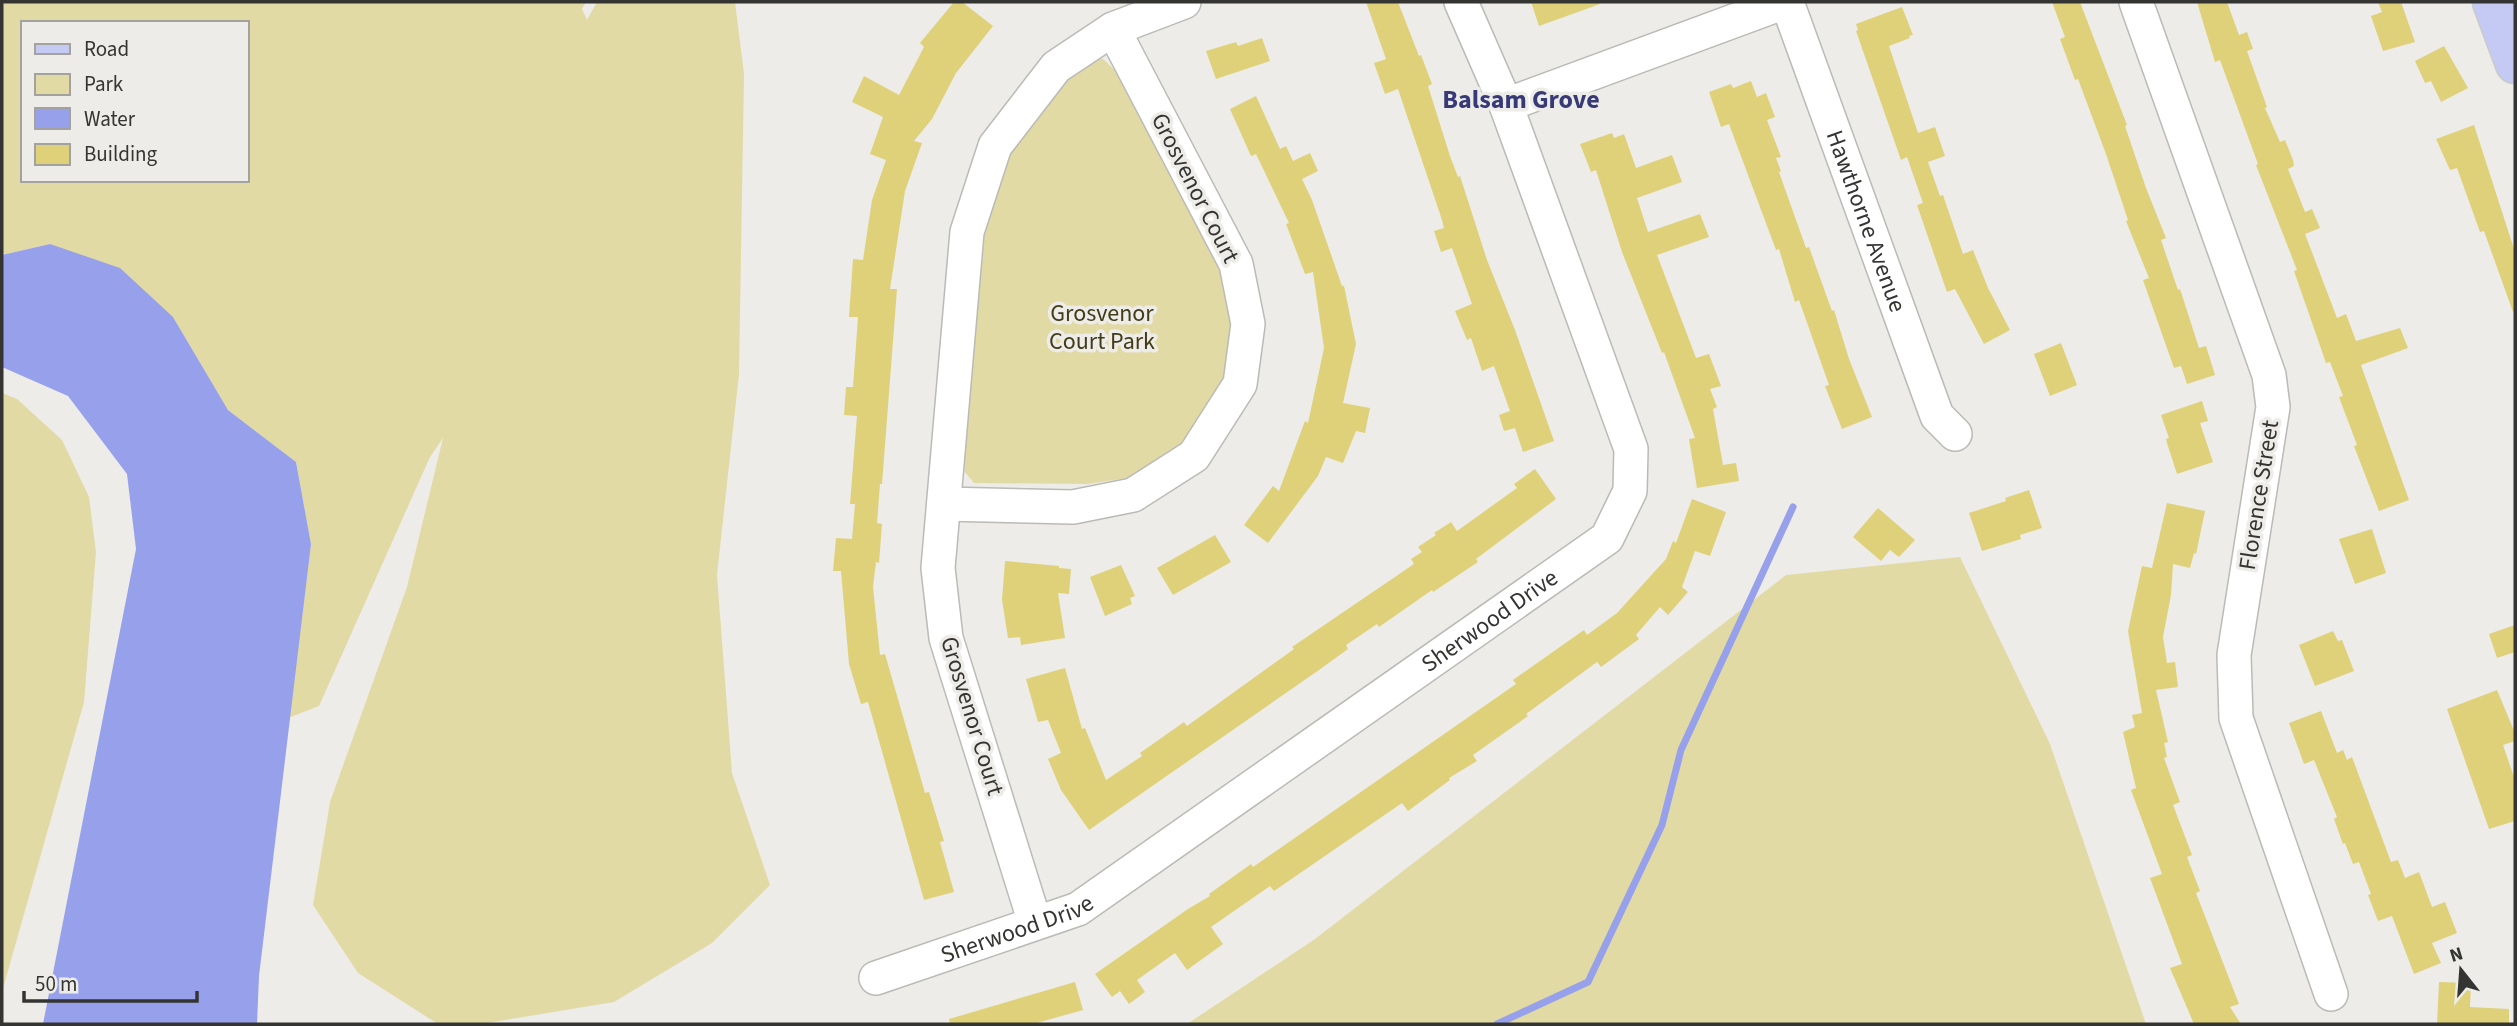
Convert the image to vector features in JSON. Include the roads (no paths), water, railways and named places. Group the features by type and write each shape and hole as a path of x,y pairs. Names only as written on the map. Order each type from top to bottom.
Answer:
{"main road":[{"path":"2492,2 2515,64"}],"street":[{"name":"Grosvenor Court","path":"1035,923 946,638 938,568 967,232 995,146 1056,67 1113,29 1184,2"},
{"name":"Sherwood Drive","path":"876,978 1078,908 1607,538 1630,491 1631,449 1506,105 1461,2"},
{"path":"1506,105 1786,2"},
{"name":"Hawthorne Avenue","path":"1786,2 1937,416 1955,435"},
{"name":"Florence Street","path":"2136,2 2269,375 2273,407 2234,655 2236,718 2331,994"},
{"name":"Grosvenor Court","path":"944,504 1073,507 1133,495 1194,456 1240,384 1248,324 1236,264 1113,29"}],"water":[{"path":"50,244 120,268 173,317 228,410 296,462 311,544 259,976 257,1024 43,1024 136,549 127,474 68,396 2,367 2,255"}],"waterway":[{"path":"1497,1024 1588,982 1662,825 1681,750 1793,507"}],"district":[{"name":"Balsam Grove","path":"1521,99"}],"park label":[{"name":"Grosvenor Court Park","path":"1102,327"}]}
